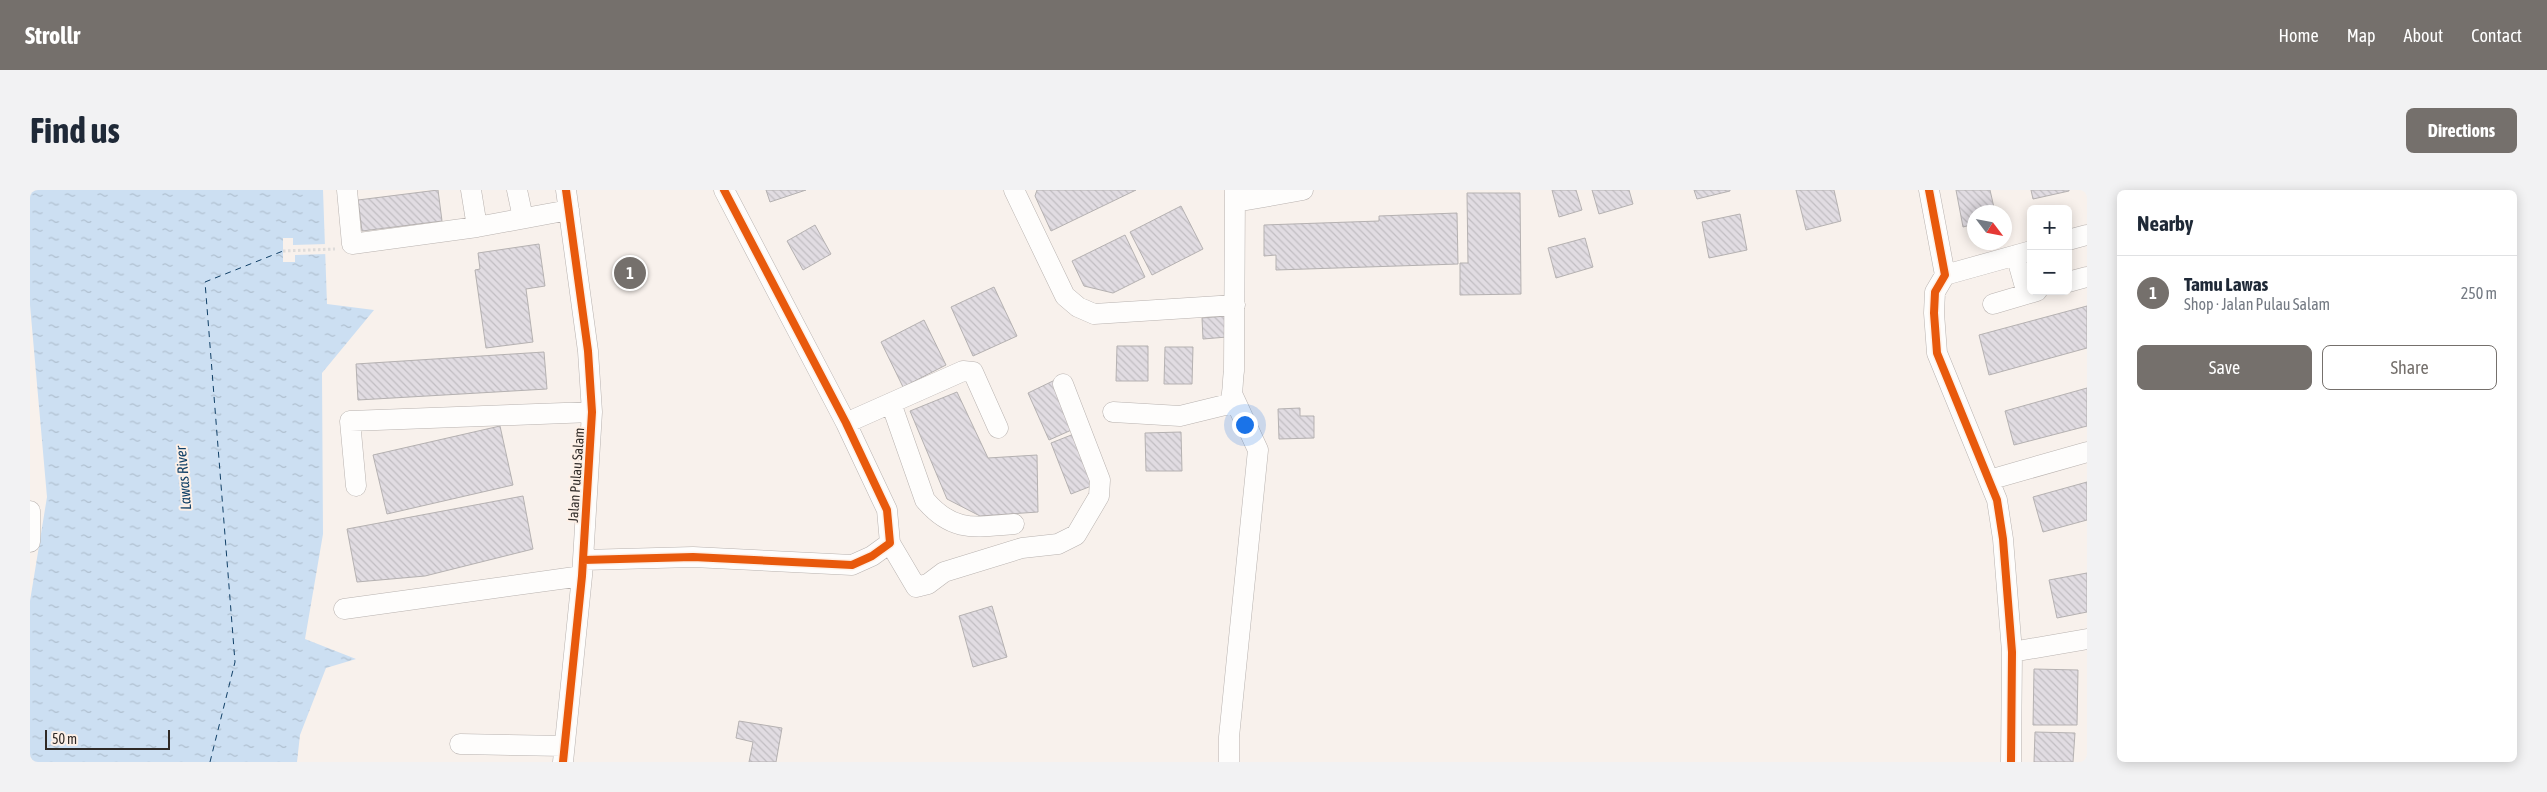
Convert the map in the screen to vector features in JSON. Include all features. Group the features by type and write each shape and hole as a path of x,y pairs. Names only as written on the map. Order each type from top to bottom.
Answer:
{"street":[{"path":"347,190 352,244 477,226 569,210"},
{"path":"471,190 477,226"},
{"path":"517,190 523,218"},
{"name":"Jalan Pulau Salam","path":"564,754 582,568 592,412 588,351 566,190"},
{"path":"724,190 846,423 887,510 890,543 916,587 928,584 944,572 1022,548 1058,544 1076,535 1099,496 1100,480 1063,384"},
{"path":"1014,190 1065,296 1078,307 1094,314 1235,304"},
{"path":"1229,762 1229,737 1258,450 1233,396 1232,385 1234,371 1235,196 1303,190"},
{"path":"1929,190 1945,275 1935,292 1934,313 1937,353 1997,500 2004,539 2012,652 2011,762"},
{"path":"2072,239 2087,235"},
{"path":"1945,275 2024,253 2027,268"},
{"path":"2072,281 2087,277"},
{"path":"1993,304 2027,294"},
{"path":"846,423 963,371 973,372 998,428"},
{"path":"1112,412 1180,416 1229,404 1233,396"},
{"path":"891,403 924,500 934,511 942,518 970,528 1014,524"},
{"path":"356,486 350,421 592,412"},
{"path":"1989,480 2087,452"},
{"path":"30,511 30,542"},
{"path":"344,610 582,568 693,557 852,565 872,556 890,543"},
{"path":"2012,652 2087,639"},
{"path":"460,744 564,754"}],"path":[{"path":"283,251 346,248 352,244"}],"water":[{"name":"Lawas River","path":"30,190 323,190 327,304 374,310 322,373 323,534 305,639 356,659 326,668 300,735 297,762 30,762 30,601 47,497 30,305"}],"pier":[{"path":"283,238 293,238 293,245 327,244 328,254 295,255 295,262 283,262"}],"building":[{"path":"438,190 442,221 362,231 358,200"},
{"path":"766,190 806,190 770,202"},
{"path":"1037,190 1136,190 1051,231 1035,196"},
{"path":"1552,190 1576,190 1582,210 1559,217"},
{"path":"1592,190 1629,190 1633,204 1599,214"},
{"path":"1694,190 1730,190 1730,191 1697,199"},
{"path":"1796,190 1834,190 1841,221 1806,230"},
{"path":"1956,190 1990,190 1993,205 1967,205 1967,226 1963,227"},
{"path":"2031,190 2069,190 2069,191 2033,199"},
{"path":"1467,193 1520,193 1521,294 1460,295 1460,263 1468,263"},
{"path":"1181,206 1203,249 1152,275 1130,232"},
{"path":"1457,213 1458,264 1276,270 1276,255 1264,256 1264,225 1379,221 1379,216"},
{"path":"1740,214 1747,250 1709,258 1702,222"},
{"path":"815,225 831,254 803,270 787,241"},
{"path":"1125,235 1145,277 1113,293 1084,286 1072,261"},
{"path":"1585,238 1593,267 1556,278 1548,248"},
{"path":"539,244 545,286 526,289 533,342 486,348 475,270 480,269 478,253"},
{"path":"994,287 1017,336 973,356 951,307"},
{"path":"2087,306 2087,348 1989,375 1979,335"},
{"path":"1226,316 1227,337 1203,339 1202,318"},
{"path":"924,320 946,365 903,387 881,342"},
{"path":"1117,346 1148,346 1148,381 1116,381"},
{"path":"1165,347 1193,347 1192,384 1164,384"},
{"path":"544,352 547,389 358,400 356,364"},
{"path":"1055,380 1076,428 1049,440 1028,393"},
{"path":"2087,388 2087,426 2014,445 2005,411"},
{"path":"957,392 988,458 1037,455 1038,512 980,516 947,499 910,411"},
{"path":"1300,408 1300,416 1314,416 1314,438 1279,439 1278,409"},
{"path":"500,426 513,485 387,514 373,455"},
{"path":"1079,432 1099,483 1071,494 1051,443"},
{"path":"1181,432 1182,471 1146,471 1145,433"},
{"path":"2087,482 2087,520 2043,532 2033,497"},
{"path":"523,496 533,549 425,576 357,582 347,529"},
{"path":"2087,573 2087,612 2057,618 2049,580"},
{"path":"992,606 1007,657 973,667 959,616"},
{"path":"2034,669 2078,670 2077,725 2033,725"},
{"path":"739,721 782,728 776,762 749,762 753,742 736,738"},
{"path":"2035,732 2075,733 2073,762 2034,762"}],"ferry route":[{"path":"210,762 235,662 205,282 283,251"}],"cycle path":[{"path":"563,762 582,576 592,412 588,351 566,190"},
{"path":"583,560 693,557 852,565 872,556 890,543 887,510 846,423 724,190"},
{"path":"1929,190 1945,275 1935,292 1934,313 1937,353 1997,500 2003,539 2012,652 2011,762"}],"place":[{"name":"Tamu Lawas","path":"630,273"}]}
